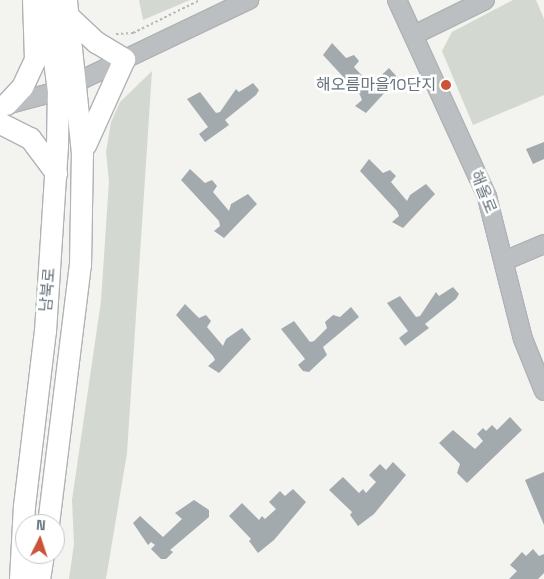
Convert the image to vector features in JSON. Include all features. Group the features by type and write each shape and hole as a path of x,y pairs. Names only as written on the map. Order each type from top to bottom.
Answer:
{"main road":[{"path":"33,0 35,59 22,86 2,112 30,138 56,173"},
{"name":"남북로","path":"20,579 24,506 45,331 56,173 58,91 46,0"},
{"path":"67,8 96,42 124,59 102,101 82,153"},
{"name":"남북로","path":"50,514 74,331 82,153 77,82 67,8"},
{"path":"10,579 24,506"},
{"path":"39,579 41,564"},
{"path":"48,564 48,579"}],"street":[{"path":"2,112 58,91 249,0"},
{"name":"해올로","path":"398,0 487,197 523,339 544,392"},
{"path":"414,35 485,0"},
{"path":"504,261 544,244"}],"path":[{"path":"107,31 133,33 200,0"}],"shaded area":[{"path":"139,0 190,0 143,20"},
{"path":"513,0 536,0 544,19 544,95 473,125 442,51 452,32"},
{"path":"152,71 127,453 106,579 69,579 74,544 72,500 101,301 109,181 106,152 111,122 120,102"}],"building":[{"path":"332,43 346,58 354,55 359,61 354,67 371,85 389,68 398,78 366,113 355,106 362,100 360,95 323,55"},
{"path":"253,83 259,90 256,95 225,120 229,125 205,142 199,134 208,127 187,99 200,92 216,113 220,112 236,89 239,92"},
{"path":"544,142 544,159 533,164 526,149"},
{"path":"369,159 383,173 390,170 396,176 391,182 407,201 410,195 426,184 435,194 403,228 392,222 399,216 397,211 360,171"},
{"path":"190,169 205,183 212,180 217,186 213,192 229,211 231,204 248,194 257,204 224,238 214,231 220,226 219,221 181,180"},
{"path":"453,287 459,294 456,299 425,324 429,328 405,346 399,338 408,331 387,303 400,296 416,317 420,316 436,292 439,296"},
{"path":"185,304 199,318 206,315 211,321 207,327 223,346 226,339 242,328 251,339 219,373 208,366 215,360 213,356 176,315"},
{"path":"351,307 359,317 323,347 327,355 309,372 303,371 298,365 305,359 281,329 294,321 310,342 314,341 327,328 325,322 333,315 340,317"},
{"path":"510,417 522,430 467,483 457,473 460,464 439,443 453,430 475,449 483,441 477,434 483,428 486,431 492,425 497,430"},
{"path":"393,462 406,475 374,514 358,526 350,515 352,512 329,490 343,477 359,493 363,489 366,493 376,482 369,475 380,464 386,470"},
{"path":"544,472 544,525 525,480"},
{"path":"293,489 306,502 274,540 258,553 249,541 251,539 229,516 242,503 259,520 262,516 265,519 276,509 269,502 280,491 285,496"},
{"path":"194,500 209,510 209,517 170,550 173,552 166,559 161,559 151,549 155,545 151,542 148,545 133,523 140,516 163,537 182,519 175,513"},
{"path":"533,549 539,556 544,554 544,573 538,579 509,579 517,571 510,565 522,552 526,556"}],"place":[{"name":"해오름마을10단지","path":"446,85"}]}
